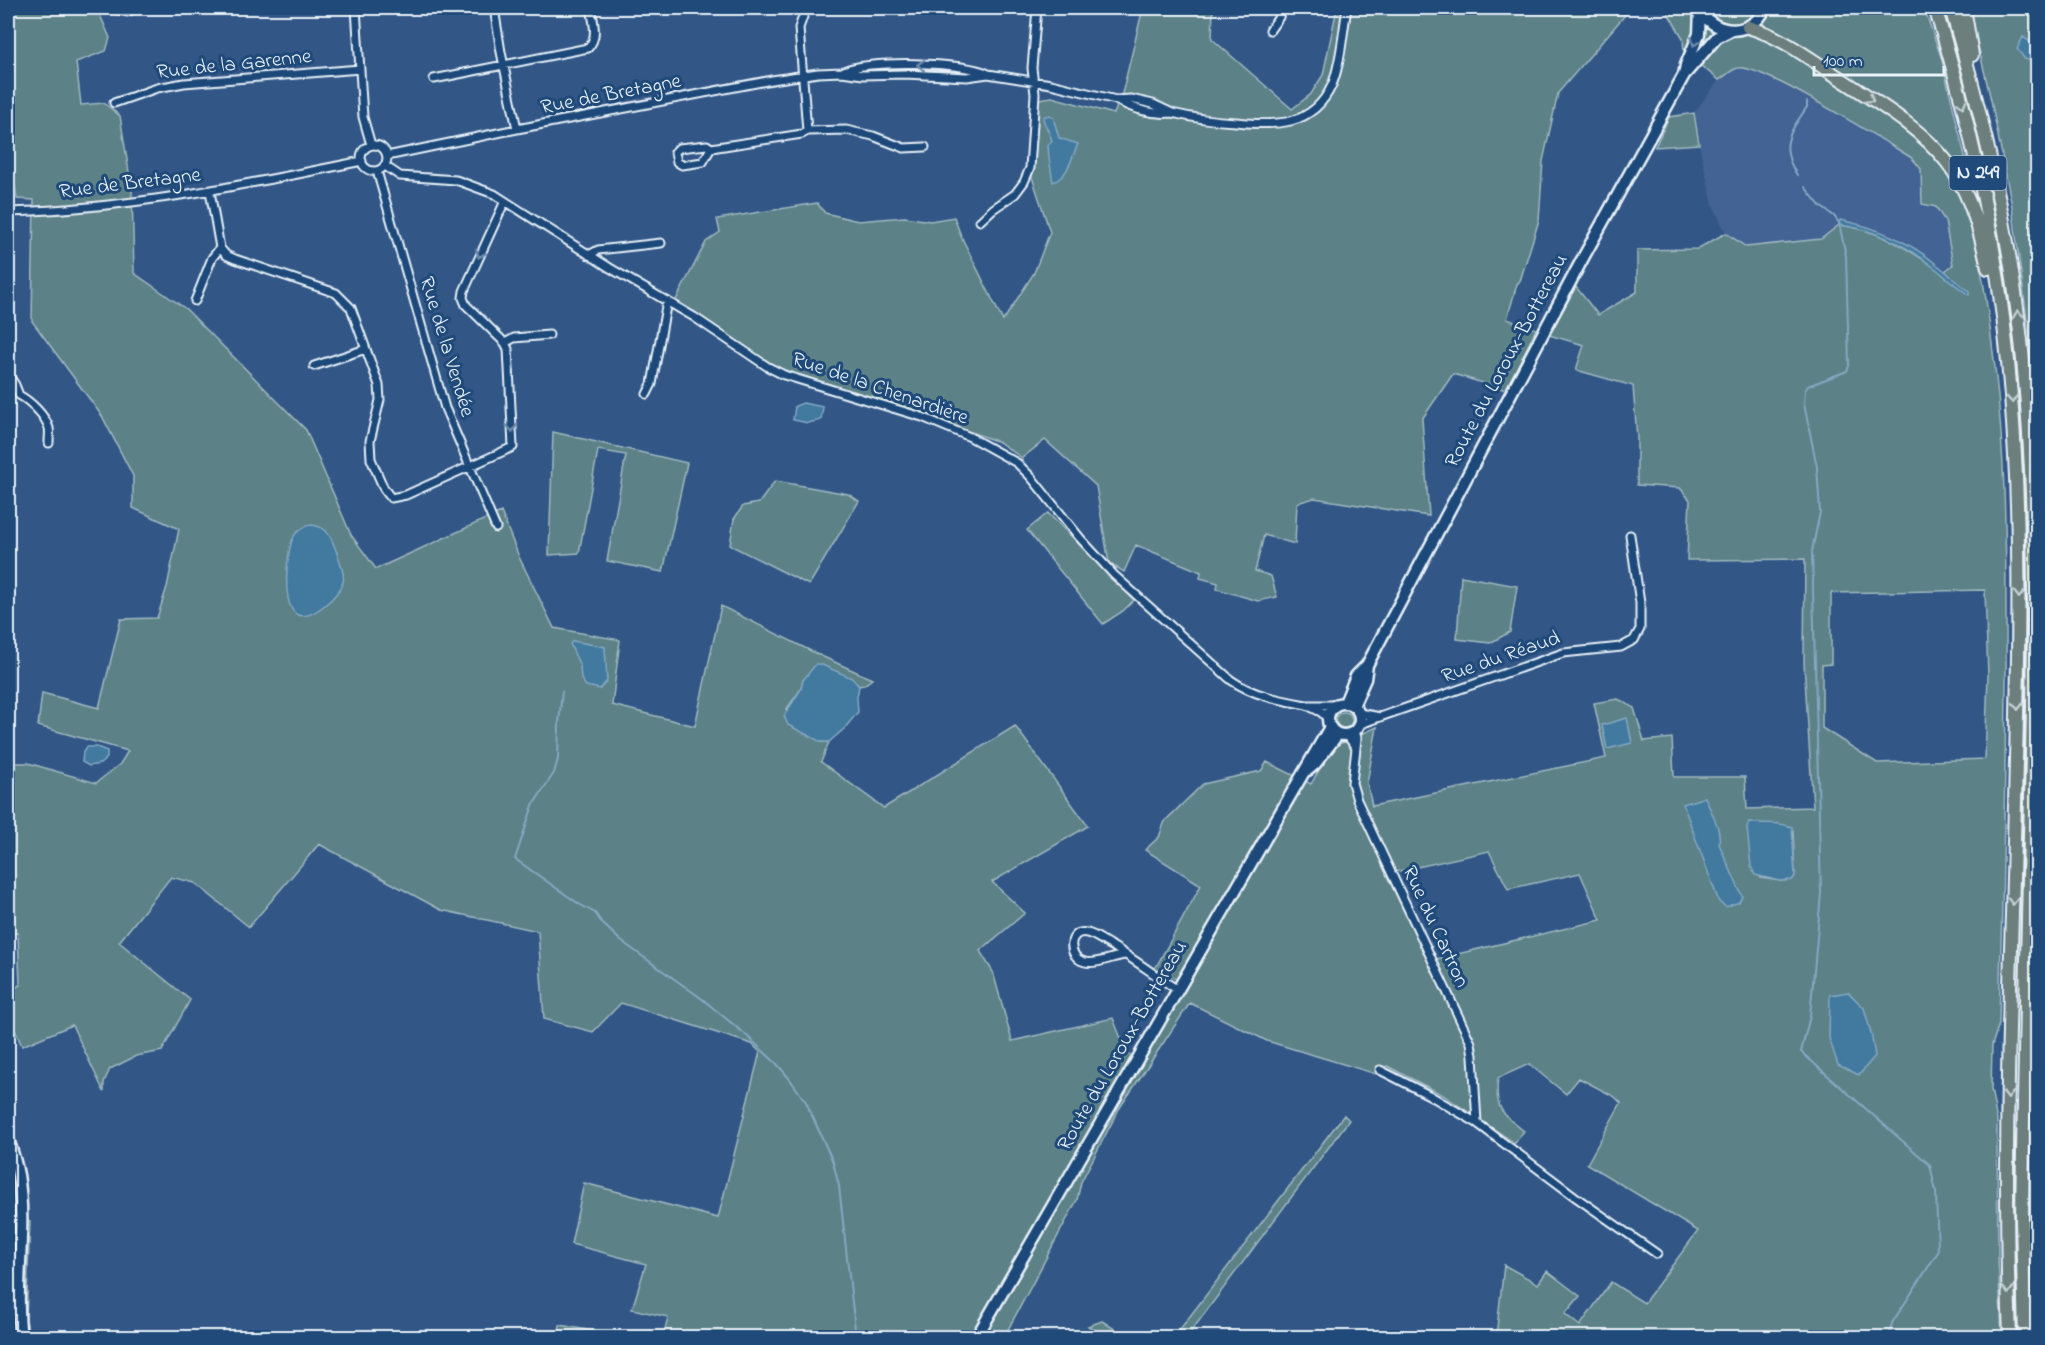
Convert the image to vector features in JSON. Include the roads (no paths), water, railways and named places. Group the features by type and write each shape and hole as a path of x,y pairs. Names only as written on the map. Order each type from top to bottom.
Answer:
{"highway":[{"name":"N 249","path":"1935,8 1975,161 1994,260 2006,341 2017,476 2019,580 2008,1146 2010,1338"},
{"name":"N 249","path":"1951,8 1971,74 1991,162 2015,293 2026,389 2032,479 2035,640 2022,1208 2025,1338"},
{"path":"1964,8 1973,59 1971,74"},
{"path":"1748,27 1785,42 1894,115 1934,148 1947,163 1961,185 1975,220 1986,258 1997,328 2006,341"}],"main road":[{"path":"1700,8 1713,25 1731,30 1748,27 1765,8"},
{"name":"Route du Loroux-Bottereau","path":"1684,75 1699,34 1700,8"},
{"name":"Route du Loroux-Bottereau","path":"976,1338 1303,774 1342,728 1328,713 1348,707 1356,676 1367,665 1579,265 1684,75 1717,37 1731,30"},
{"path":"1342,728 1348,707"},
{"path":"8,1139 18,1174 20,1194 18,1315 21,1338"}],"street":[{"path":"110,8 127,12 136,8"},
{"path":"356,8 363,117 371,145"},
{"path":"494,8 517,129"},
{"path":"434,79 588,48 595,34 591,8"},
{"path":"806,8 799,28 807,131"},
{"path":"980,221 993,208 1015,194 1027,176 1031,160 1035,94 1032,68 1037,8"},
{"path":"1270,30 1279,17 1281,8"},
{"name":"Rue de Bretagne","path":"387,156 803,75 842,72 863,75 912,74 967,77 988,74 1033,81 1116,100 1129,107 1158,114 1172,113 1201,119 1285,123 1308,114 1322,101 1333,83 1347,8"},
{"name":"Rue de la Garenne","path":"114,103 157,88 184,83 360,69"},
{"path":"711,148 703,162 682,165 677,162 675,152 677,149 707,145 711,148 802,134 807,131 846,130 873,136 904,148 924,147"},
{"path":"371,145 382,147 387,156 385,166 377,171 368,169 362,161 363,152 371,145"},
{"name":"Rue de Bretagne","path":"8,212 47,211 210,191 362,161"},
{"name":"Rue de la Chenardière","path":"385,166 404,177 445,178 486,190 667,301 768,368 784,375 922,417 970,436 1017,463 1114,575 1242,688 1265,697 1307,705 1348,707"},
{"name":"Rue de la Vendée","path":"377,171 440,392 496,528"},
{"path":"210,191 220,248 226,255 336,293 351,308 379,385 380,400 370,441 370,459 390,498 406,495 513,447 508,349 505,343 466,305 464,298 464,291 505,201"},
{"path":"589,255 598,250 661,243"},
{"path":"195,301 212,258 220,248"},
{"path":"647,394 652,384 667,301"},
{"path":"505,343 514,338 549,335"},
{"path":"314,366 366,350"},
{"path":"8,374 19,395 29,401 47,424 50,430 49,443"},
{"name":"Rue du Réaud","path":"1342,728 1563,653 1621,647 1634,640 1640,629 1641,603 1630,535"},
{"name":"Rue de la Chenardière","path":"1307,705 1321,712 1342,728"},
{"path":"1348,707 1380,717"},
{"name":"Rue du Cartron","path":"1342,728 1356,748 1352,783 1357,800 1471,1043 1477,1123"},
{"path":"1126,955 1086,963 1078,959 1072,950 1072,942 1075,935 1087,933 1126,955 1178,990"},
{"path":"1380,1070 1477,1123 1657,1254"}],"waterway":[{"path":"1797,175 1791,165 1787,147 1791,132 1807,107 1807,102"},
{"path":"1805,187 1820,206 1834,216 1839,223 1846,256 1849,366 1847,371 1808,386 1805,390 1804,404 1817,467 1820,512 1812,551 1821,893 1810,1016 1801,1052 1930,1165 1936,1192 1938,1252 1892,1323 1889,1338"},
{"path":"562,691 558,759 554,773 533,805 515,859 595,913 621,941 701,998 746,1035 789,1078 806,1102 833,1162 839,1186 856,1338"}]}
